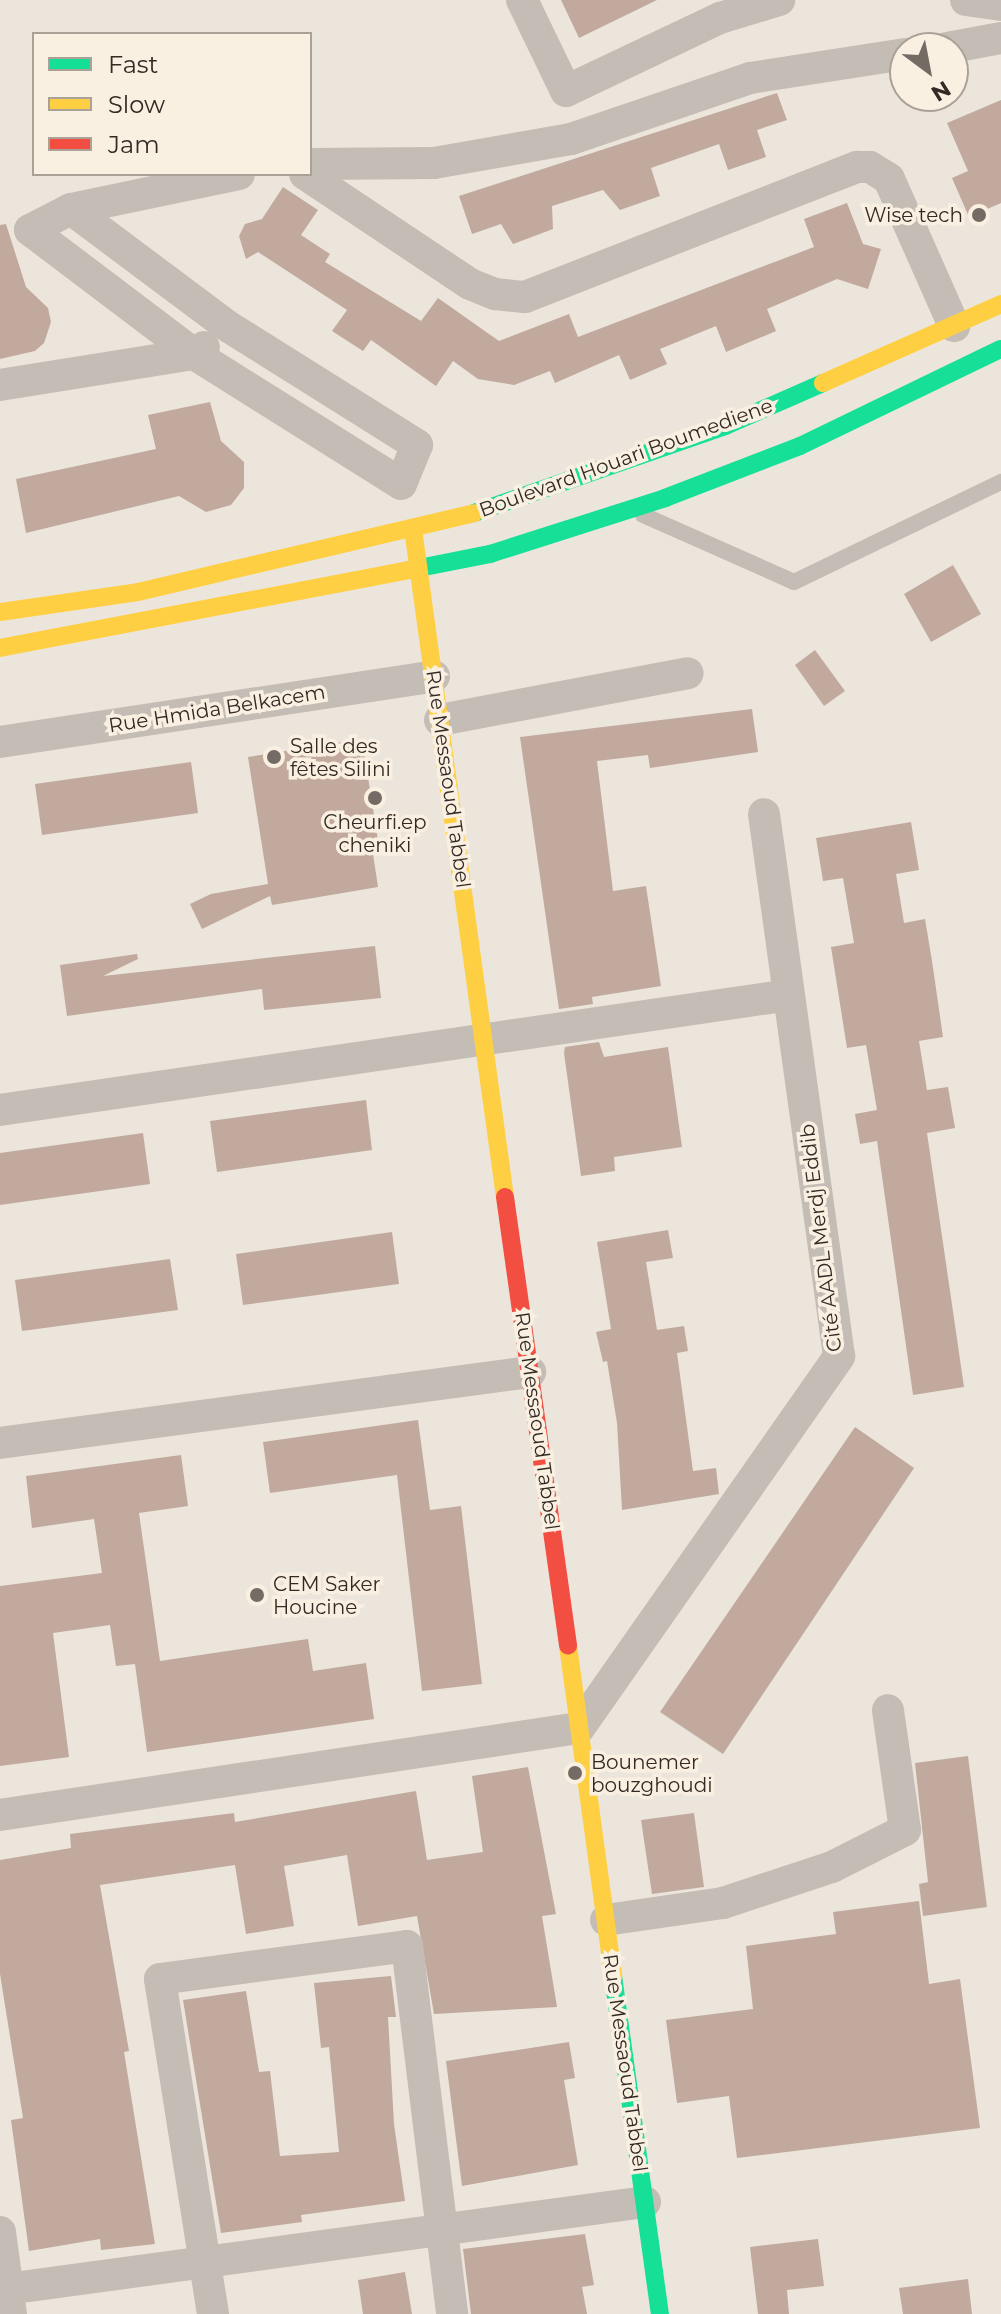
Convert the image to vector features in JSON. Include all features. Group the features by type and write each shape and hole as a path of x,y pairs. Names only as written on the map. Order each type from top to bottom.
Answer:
{"main road":[{"name":"Boulevard Houari Boumediene","path":"0,612 138,592 495,508 725,426 1001,304"},
{"path":"0,648 490,554 631,509 800,446 1001,349"},
{"name":"Rue Messaoud Tabbel","path":"412,527 660,2314"}],"street":[{"path":"522,0 566,91 720,18 779,0"},
{"path":"966,0 1001,5"},
{"path":"969,44 1001,38"},
{"path":"312,164 434,163 571,139 750,78 889,56"},
{"path":"308,176 470,284 495,294 525,297 857,167 870,167 889,179 954,326"},
{"path":"229,176 71,209 30,230 194,354 401,484"},
{"path":"71,209 229,327 417,445 401,484 412,527"},
{"path":"0,385 194,354 229,327"},
{"path":"440,720 688,673"},
{"name":"Rue Hmida Belkacem","path":"0,742 434,676"},
{"name":"Cité AADL Merdj Eddib","path":"579,1728 839,1356 764,814"},
{"path":"0,1110 789,995"},
{"path":"0,1443 530,1372"},
{"path":"606,1920 723,1903 832,1867 905,1830 888,1710"},
{"path":"0,1815 579,1728"},
{"path":"213,2314 160,1979 407,1946 452,2314"},
{"path":"0,2232 6,2298 206,2262 645,2202"}],"lane":[{"path":"631,509 794,582 1001,482"}],"building":[{"path":"561,0 657,0 579,38"},
{"path":"777,93 787,120 757,130 766,157 728,170 719,144 651,168 660,196 620,210 603,190 552,206 553,229 513,244 501,224 472,234 459,196"},
{"path":"1001,100 1001,203 969,217 952,178 968,171 947,123"},
{"path":"283,187 318,210 301,235 330,254 325,262 421,321 438,298 499,341 569,314 578,337 814,247 804,219 847,203 863,244 881,249 868,289 837,279 767,309 776,331 726,352 716,326 660,349 667,364 630,380 619,355 555,383 550,371 514,385 478,379 453,361 436,386 371,340 363,351 332,331 347,310 258,252 246,259 239,236 245,224 262,219"},
{"path":"6,224 26,287 48,308 51,322 44,343 35,351 0,359 0,225"},
{"path":"210,402 221,441 244,462 244,488 231,505 206,512 179,496 26,533 16,479 156,449 148,415"},
{"path":"953,565 981,614 931,642 904,594"},
{"path":"815,650 845,691 824,706 795,665"},
{"path":"752,709 758,752 650,768 648,755 597,761 613,891 646,886 661,986 592,997 593,1004 559,1009 520,737"},
{"path":"362,739 380,853 373,854 378,887 272,905 270,896 202,929 190,904 211,894 268,884 248,757"},
{"path":"191,762 198,813 42,835 35,784"},
{"path":"911,822 919,870 896,874 904,923 925,919 943,1037 919,1041 927,1090 948,1087 955,1128 927,1133 964,1387 913,1395 877,1141 860,1144 855,1114 877,1110 866,1045 847,1048 831,947 854,943 843,878 823,881 816,838"},
{"path":"375,946 381,998 264,1010 262,989 67,1016 60,965 137,954 138,959 103,976"},
{"path":"599,1042 604,1057 668,1047 682,1147 614,1157 615,1171 581,1176 564,1053 565,1047"},
{"path":"366,1100 372,1150 217,1172 210,1121"},
{"path":"143,1133 150,1184 0,1205 0,1153"},
{"path":"668,1230 673,1258 646,1262 657,1330 684,1326 688,1351 677,1353 693,1471 716,1468 719,1494 622,1510 617,1423 607,1361 603,1362 596,1332 611,1329 597,1242"},
{"path":"392,1232 399,1284 243,1305 236,1254"},
{"path":"170,1259 178,1310 22,1331 15,1280"},
{"path":"418,1420 430,1510 461,1506 482,1684 422,1691 397,1475 270,1493 263,1442"},
{"path":"855,1427 914,1468 723,1754 660,1712"},
{"path":"181,1455 188,1506 139,1513 160,1661 308,1639 313,1671 366,1663 374,1719 147,1752 135,1664 116,1666 110,1625 53,1633 69,1757 0,1766 0,1586 102,1573 94,1519 32,1528 26,1476"},
{"path":"968,1756 987,1907 923,1916 919,1884 928,1882 915,1763"},
{"path":"528,1767 556,1914 542,1916 557,2007 434,2014 417,1916 358,1926 347,1855 284,1866 294,1926 246,1934 235,1865 100,1885 129,2051 124,2052 155,2244 101,2250 100,2239 29,2251 11,2120 23,2118 0,1974 0,1860 71,1848 70,1834 234,1813 235,1822 416,1791 427,1860 483,1852 472,1776"},
{"path":"694,1813 704,1887 652,1894 641,1820"},
{"path":"919,1901 929,1984 960,1979 980,2128 737,2158 729,2096 677,2103 666,2020 753,2009 746,1946 836,1934 833,1912"},
{"path":"391,1976 396,2017 388,2017 394,2124 405,2201 301,2215 302,2222 221,2233 183,2000 246,1991 259,2072 270,2071 280,2156 339,2152 329,2047 321,2048 314,1983"},
{"path":"569,2042 575,2078 564,2080 578,2165 462,2186 446,2061"},
{"path":"585,2234 594,2285 582,2287 587,2314 471,2314 463,2249"},
{"path":"818,2239 824,2286 787,2290 789,2314 758,2314 750,2247"},
{"path":"405,2272 412,2314 363,2314 358,2280"},
{"path":"968,2279 972,2314 903,2314 899,2288"}],"traffic: fast":[{"path":"409,570 490,554 665,498 800,446 1001,349"},
{"path":"474,513 725,426 823,383"},
{"path":"613,1976 660,2314"}],"traffic: slow":[{"path":"823,383 1001,304"},
{"path":"0,612 138,592 474,513"},
{"path":"413,529 505,1197"},
{"path":"0,648 409,570"},
{"path":"568,1646 613,1976"}],"traffic: jam":[{"path":"505,1197 568,1646"}],"place":[{"name":"Wise tech","path":"979,215"},
{"name":"Salle des fêtes Silini","path":"274,757"},
{"name":"Cheurfi.ep cheniki","path":"375,798"},
{"name":"CEM Saker Houcine","path":"257,1595"},
{"name":"Bounemer bouzghoudi","path":"575,1773"}]}
